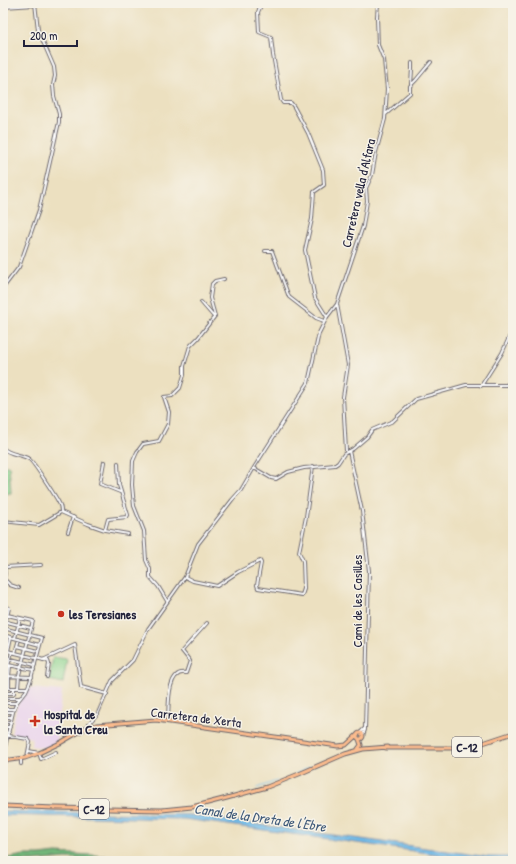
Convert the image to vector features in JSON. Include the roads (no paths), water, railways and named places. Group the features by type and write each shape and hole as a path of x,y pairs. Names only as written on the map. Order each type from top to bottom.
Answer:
{"main road":[{"name":"Carretera de Xerta","path":"3,761 20,759 39,753 84,729 96,725 156,720 338,746 346,745 360,736"},
{"name":"C-12","path":"3,806 175,809 195,806 250,792 277,783 363,747 462,748 483,744 513,733"},
{"path":"360,736 363,747"},
{"path":"347,755 363,747 377,749"},
{"name":"C-12","path":"322,764 347,755 395,747"}],"street":[{"path":"262,3 258,12 259,32 271,37 272,55 281,100 283,103 291,103 294,107 308,132 323,170 324,185 314,192 312,219 305,250 315,298 327,317"},
{"name":"Carretera vella d'Alfara","path":"84,729 98,713 112,681 133,660 148,629 185,577 198,544 241,490 308,383 319,333 324,321 337,304 363,226 367,201 366,188 372,175 386,114 387,89 384,60 378,45 378,3"},
{"path":"3,7 35,4 38,30 54,67 54,96 59,114 59,122 39,210 20,267 3,288"},
{"path":"411,85 431,62"},
{"path":"386,114 410,94 412,63"},
{"path":"265,251 272,252 289,297 316,318 324,321"},
{"path":"168,601 150,577 150,570 146,560 144,531 134,504 132,484 133,461 135,455 143,445 158,441 164,435 168,424 168,411 164,397 171,396 181,388 190,346 198,338 215,315 210,298 213,283 224,279"},
{"path":"200,302 214,317"},
{"name":"Camí de les Casilles","path":"337,304 348,365 343,397 346,451 348,451 362,511 368,556 369,578 365,728 360,736"},
{"path":"480,386 502,352 513,329"},
{"path":"254,468 271,478 276,479 293,471 313,466 337,464 343,455 353,449 374,429 393,421 416,399 471,384 480,386 506,385 513,381"},
{"path":"3,448 31,460 56,497 60,505 61,512"},
{"path":"104,462 100,484 121,492"},
{"path":"105,530 108,519 128,516 121,492 118,463"},
{"path":"185,577 194,581 217,586 238,572 260,561 261,563 257,585 258,588 302,595 304,589 303,561 299,552 306,517 313,466"},
{"path":"61,512 105,530 128,534"},
{"path":"3,521 39,525 61,512"},
{"path":"68,532 73,517"},
{"path":"3,556 5,568 3,580 10,585 19,588"},
{"path":"5,568 41,565"},
{"path":"6,607 8,615 4,621 3,634 40,645"},
{"path":"3,614 33,621 22,662 18,688"},
{"path":"15,638 20,618"},
{"path":"4,621 31,628"},
{"path":"168,721 172,680 178,674 183,672 186,673 190,661 182,651 207,623"},
{"path":"3,628 42,638 32,677 27,688 16,703 7,739 4,743 3,754"},
{"path":"8,651 11,637"},
{"path":"15,653 19,639"},
{"path":"3,642 10,644"},
{"path":"43,660 75,645 81,687 83,689 90,689 107,694"},
{"path":"17,646 38,651"},
{"path":"3,650 37,658 49,663 47,677"},
{"path":"9,688 9,665 12,652"},
{"path":"3,657 35,665"},
{"path":"3,664 34,670"},
{"path":"9,665 3,675 32,677"},
{"path":"3,682 9,682"},
{"path":"3,688 27,688"},
{"path":"3,693 14,693 14,688"},
{"path":"3,698 19,699"},
{"path":"3,703 16,703"},
{"path":"3,708 14,709"},
{"path":"3,712 13,712"},
{"path":"3,717 12,717"},
{"path":"3,722 11,722"},
{"path":"3,727 10,727"},
{"path":"3,734 28,739 30,741 28,757"},
{"path":"28,751 39,753 41,759 56,752"},
{"path":"20,759 21,764"}],"water":[{"path":"3,811 189,815 489,857 513,857 513,861 479,860 185,819 3,815"}],"waterway":[{"path":"295,774 323,761"},
{"path":"257,788 277,781"}],"place":[{"name":"les Teresianes","path":"61,614"},
{"name":"Hospital de la Santa Creu","path":"35,721"}],"water label":[{"name":"Canal de la Dreta de l'Ebre","path":"260,817"}]}
